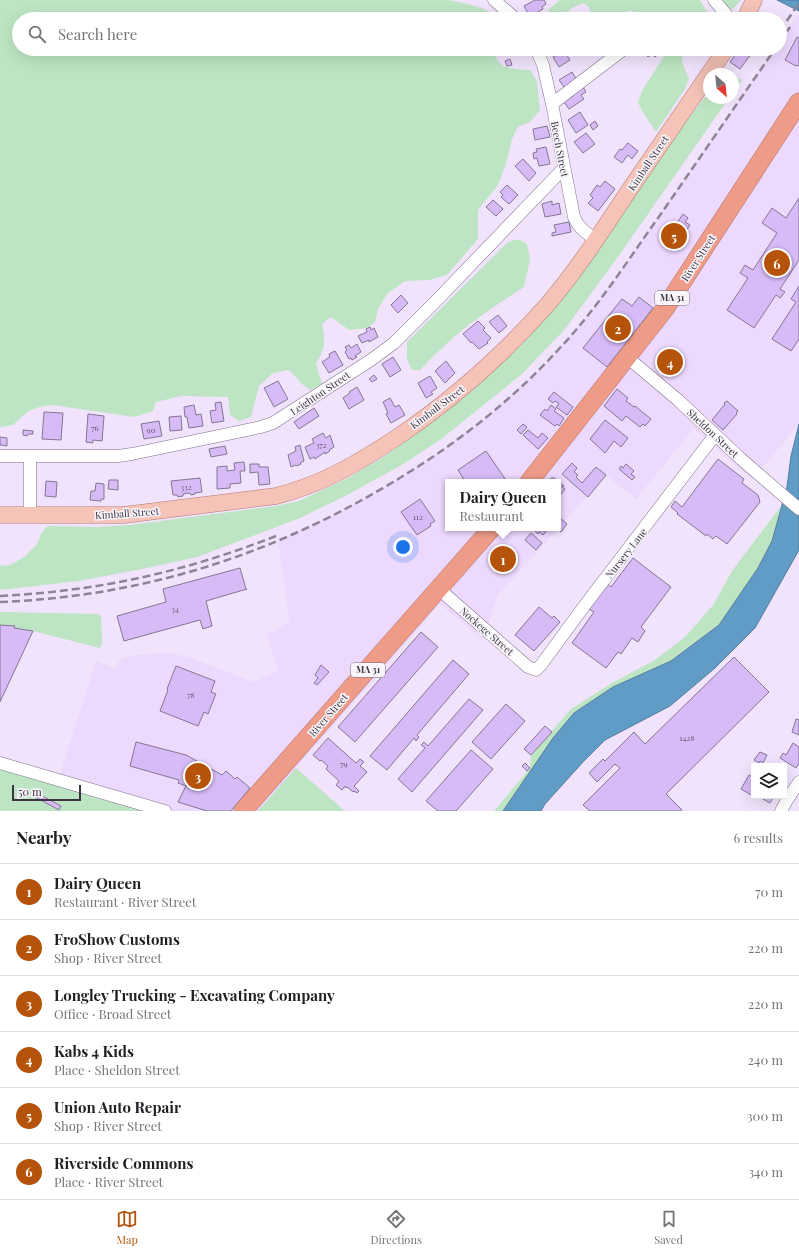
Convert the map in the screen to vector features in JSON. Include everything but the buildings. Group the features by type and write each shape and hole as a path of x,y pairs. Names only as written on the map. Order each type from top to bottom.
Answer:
{"highway":[{"name":"River Street","path":"531,479 664,310 799,102"},
{"name":"River Street","path":"243,811 489,531"}],"main road":[{"path":"749,12 754,0"},
{"name":"Kimball Street","path":"0,515 124,515 255,499 288,493 310,486 331,477 380,448 405,432 475,377 507,347 547,304 596,240 721,56"}],"street":[{"path":"494,0 508,12"},
{"path":"714,0 724,12"},
{"name":"Beech Street","path":"539,56 543,65 552,104 575,221 596,240"},
{"path":"552,104 615,56"},
{"name":"Leighton Street","path":"0,456 118,456 261,427 273,423 371,360 394,342 437,300 564,168"},
{"name":"Sheldon Street","path":"627,357 678,400 715,435 799,509"},
{"name":"Nursery Lane","path":"536,670 715,435"},
{"path":"30,456 30,515"},
{"name":"Nockege Street","path":"439,589 528,667 536,670"},
{"path":"0,763 165,811"},
{"path":"781,811 799,782"}],"shaded area":[{"path":"799,14 799,424 752,480 694,428 636,499 606,475 561,525 561,479 445,479 445,531 556,531 498,595 483,640 440,604 296,768 345,811 165,811 57,780 62,769 96,661 115,669 119,661 124,658 137,655 168,653 188,657 254,682 278,670 267,635 290,622 278,541 352,506 386,487 435,455 483,420 528,381 549,360 587,317 737,104 739,104 739,101 770,56 787,56 787,31"}],"green space":[{"path":"0,0 448,0 460,2 490,12 12,12 12,56 495,56 501,64 506,67 530,70 537,81 540,110 530,122 518,127 512,139 506,164 498,185 478,210 478,239 447,275 429,280 405,281 387,294 378,309 375,322 368,328 349,330 331,317 322,324 324,345 316,364 322,384 310,390 289,370 273,373 259,386 251,417 239,421 230,415 228,397 181,396 156,402 153,411 134,417 53,405 39,407 27,412 13,425 0,427"},
{"path":"560,0 700,0 707,12 632,12 631,10 625,12 591,12 589,7 583,3 567,12 548,12 548,10"},
{"path":"721,0 741,0 734,8 730,9"},
{"path":"664,56 682,56 682,62 689,79 685,89 656,132 638,102 643,89"},
{"path":"703,99 703,104 725,104 620,254 565,329 522,374 440,440 400,466 345,496 300,518 197,557 79,581 0,590 0,566 10,565 24,557 37,544 42,532 48,526 98,527 130,525 276,506 299,501 348,478 387,455 458,402 496,369 528,338 597,253 650,171"},
{"path":"514,240 520,240 527,244 530,259 524,287 463,330 420,370 412,370 407,359 407,342 507,243"},
{"path":"781,506 772,541 758,568 719,625 671,661 613,687 574,713 553,738 503,811 494,811 530,768 531,755 571,709 612,683 655,660 686,636 714,604 732,571"},
{"path":"0,612 99,614 101,617 102,643 100,648 33,631 14,628 15,626 0,625"},
{"path":"0,763 165,811 0,811"},
{"path":"296,768 345,811 258,811"}],"water":[{"path":"777,0 799,0 799,11"},
{"path":"799,424 799,550 755,628 715,668 670,706 605,740 545,804 541,811 503,811 553,738 574,713 613,687 671,661 719,625 758,568 772,541 787,487 791,456"}],"railway":[{"path":"787,21 799,3"},
{"path":"787,31 790,27"},
{"path":"0,602 56,598 110,590 163,579 214,564 265,546 314,524 363,499 411,471 451,444 507,400 542,367 572,335 598,303 770,56"},
{"path":"0,596 72,590 141,578 208,560 276,536"}],"place":[{"name":"Union Auto Repair","path":"674,236"},
{"name":"Riverside Commons","path":"777,263"},
{"name":"FroShow Customs","path":"618,328"},
{"name":"Kabs 4 Kids","path":"670,362"},
{"name":"Dairy Queen","path":"503,559"},
{"name":"Longley Trucking - Excavating Company","path":"198,776"}]}
